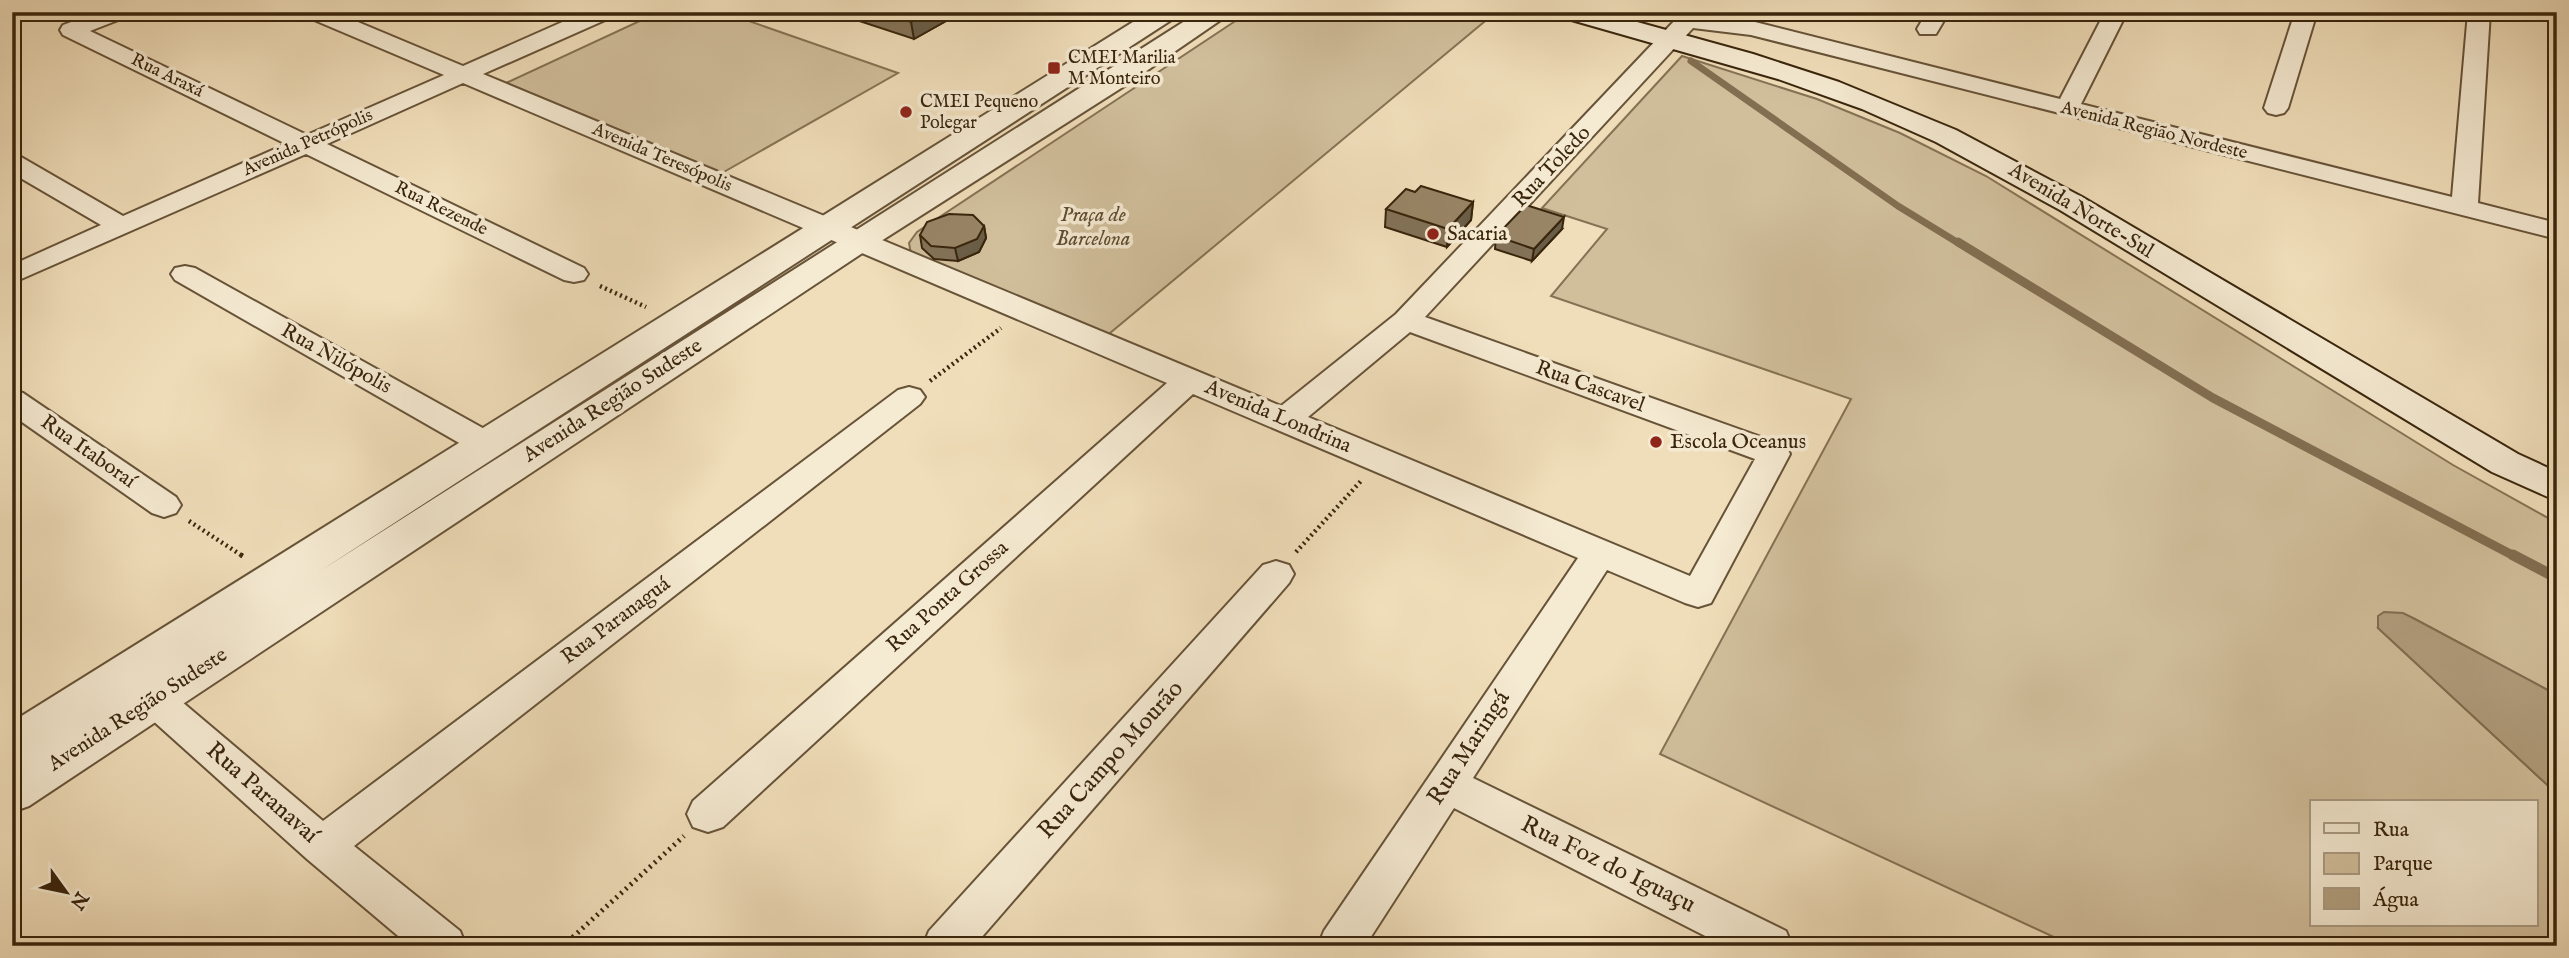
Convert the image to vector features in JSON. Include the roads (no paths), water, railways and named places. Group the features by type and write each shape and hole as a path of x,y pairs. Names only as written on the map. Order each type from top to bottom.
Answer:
{"street":[{"name":"Rua Araxá","path":"117,12 71,30 308,144"},
{"name":"Avenida Teresópolis","path":"315,12 842,234"},
{"name":"Avenida Petrópolis","path":"12,275 604,12"},
{"name":"Avenida Norte-Sul","path":"1570,12 1680,30 1842,70 1940,111 2098,196 2528,449 2557,463"},
{"name":"Avenida Norte-Sul","path":"1655,12 1680,30 1742,58 1829,86 1915,121 1985,155 2074,204 2505,463 2557,488"},
{"path":"2067,108 2116,12"},
{"path":"2276,108 2306,12"},
{"path":"2464,208 2479,12"},
{"path":"1163,15 1191,23 1205,20"},
{"name":"Avenida Região Sudeste","path":"12,792 155,699 842,234 1114,44 1163,15"},
{"name":"Avenida Região Sudeste","path":"12,746 679,321 842,234 1152,56 1205,20"},
{"name":"Avenida Região Nordeste","path":"1680,30 1758,20 2067,108 2557,231"},
{"name":"Rua Toledo","path":"1285,419 1406,320 1680,30"},
{"path":"1114,44 1141,55 1152,56"},
{"name":"Rua Rezende","path":"308,144 573,274"},
{"path":"12,162 122,226"},
{"name":"Avenida Londrina","path":"842,234 1698,594"},
{"name":"Rua Nilópolis","path":"185,274 486,444"},
{"name":"Rua Cascavel","path":"1406,320 1774,454 1698,594"},
{"name":"Rua Ponta Grossa","path":"708,814 1189,380"},
{"name":"Rua Paranaguá","path":"322,846 909,397"},
{"name":"Rua Itaboraí","path":"12,400 164,505"},
{"name":"Rua Maringá","path":"1340,946 1600,552"},
{"name":"Rua Campo Mourão","path":"945,946 1276,574"},
{"name":"Rua Paranavaí","path":"191,633 144,670 142,692 155,699 322,846 444,946"},
{"name":"Rua Foz do Iguaçu","path":"1446,784 1770,946"}],"water":[{"path":"2384,612 2403,613 2557,695 2557,794 2378,628 2378,616"}],"waterway":[{"path":"1691,61 1898,206 1960,244"},
{"path":"1958,242 2213,398 2516,557"},
{"path":"2513,555 2557,578"}],"place":[{"name":"CMEI Marilia M Monteiro","path":"1054,68"},
{"name":"CMEI Pequeno Polegar","path":"906,112"},
{"name":"Sacaria","path":"1433,234"},
{"name":"Escola Oceanus","path":"1656,442"}],"park label":[{"name":"Praça de Barcelona","path":"1093,227"}]}
